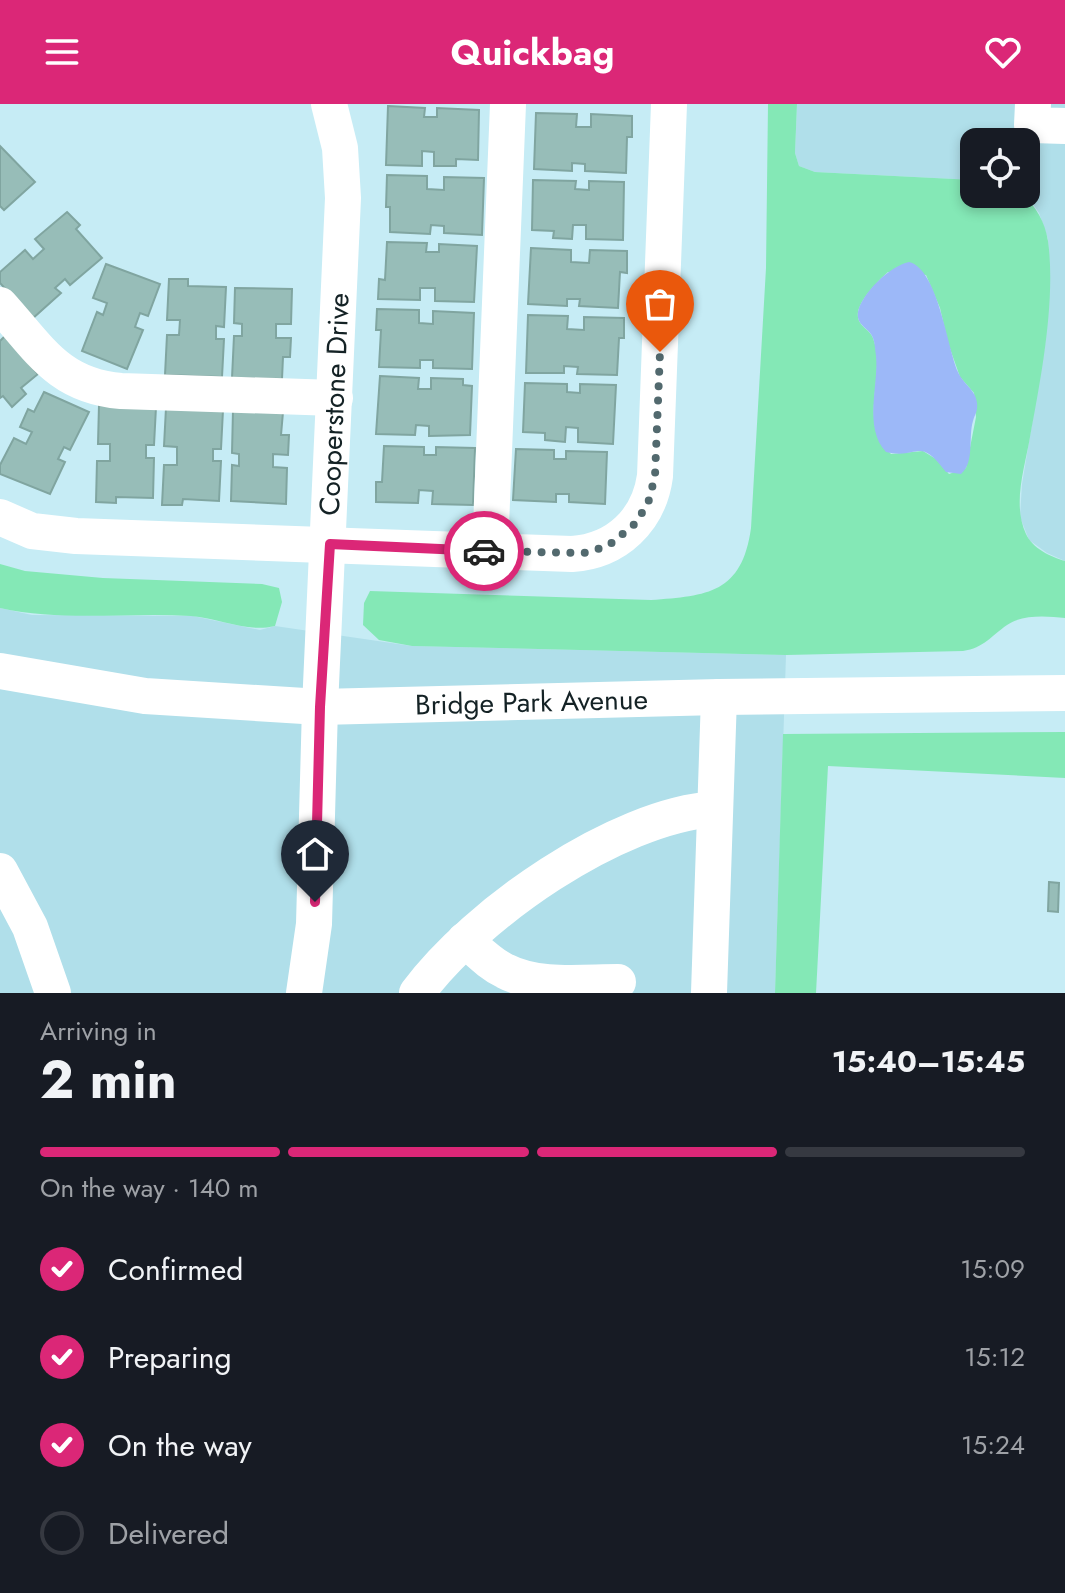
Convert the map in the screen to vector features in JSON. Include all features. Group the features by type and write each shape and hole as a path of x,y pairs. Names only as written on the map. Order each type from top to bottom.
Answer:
{"street":[{"name":"Cooperstone Drive","path":"304,993 314,924 342,185 340,148 329,104"},
{"path":"490,551 508,104"},
{"path":"0,517 32,531 61,535 572,554 596,550 628,531 637,522 649,500 655,476 669,104"},
{"path":"1033,104 1032,125 1065,126"},
{"path":"0,305 57,369 93,387 121,391 335,398"},
{"name":"Bridge Park Avenue","path":"0,671 145,696 320,707 719,697 1065,693"},
{"path":"709,993 719,697"},
{"path":"417,993 465,940 531,888 592,851 666,818 715,809"},
{"path":"0,871 30,927 53,993"},
{"path":"465,940 498,967 520,978 618,982"}],"shaded area":[{"path":"797,104 1065,104 1065,561 1029,540 1020,517 1022,484 1045,345 1049,273 1048,239 1036,208 1040,208 1040,128 960,128 960,179 815,172 799,166 795,153"},
{"path":"0,608 32,615 193,616 260,630 275,626 412,646 786,655 775,993 0,993"}],"green space":[{"path":"768,104 797,104 795,153 799,166 815,172 960,179 960,208 1035,208 1047,234 1050,288 1046,339 1021,486 1020,510 1026,534 1033,544 1065,561 1065,618 1043,616 1013,621 982,644 963,651 786,655 412,646 379,640 363,625 364,603 370,591 651,600 705,593 719,587 740,566 751,528 766,268","holes":["888,272 926,275 940,308 960,377 974,393 976,417 966,468 949,474 936,459 923,451 891,454 880,441 874,415 876,350 873,338 858,317 866,296"]},
{"path":"0,564 25,571 103,578 262,584 279,588 282,602 275,626 264,628 191,616 71,616 24,612 0,608"},
{"path":"1065,732 1065,778 828,766 816,993 775,993 783,734"}],"water":[{"path":"909,262 919,268 934,293 958,372 976,398 970,456 961,474 946,472 929,454 923,452 886,452 875,431 875,344 859,320 858,312 878,281"}],"building":[{"path":"388,106 425,108 424,117 437,117 437,108 479,110 478,160 456,159 456,166 434,166 434,152 422,151 422,166 386,165"},
{"path":"536,113 577,114 576,127 591,127 591,114 632,116 632,137 627,137 626,173 585,171 585,164 572,163 572,171 534,169"},
{"path":"0,146 35,182 4,210 0,206"},
{"path":"387,175 427,176 427,189 444,190 444,177 484,178 482,235 444,233 444,226 431,225 430,234 390,232 390,207 386,207"},
{"path":"533,180 576,181 575,189 589,190 589,181 624,182 623,240 586,239 586,225 573,225 572,239 553,238 554,231 532,230"},
{"path":"67,212 80,225 76,229 102,258 70,285 65,279 55,288 61,293 32,319 0,283 0,272 25,250 33,259 44,249 35,239"},
{"path":"387,242 427,243 426,252 439,252 439,244 477,246 474,302 435,301 435,288 420,288 420,300 378,299 379,279 385,280"},
{"path":"531,248 571,250 571,262 589,263 590,250 627,251 627,273 620,272 618,308 579,306 580,299 567,299 567,306 528,304"},
{"path":"106,264 160,284 148,316 140,313 135,327 143,330 127,369 82,351 97,312 103,315 107,303 93,298"},
{"path":"169,279 188,279 188,286 226,287 224,327 216,326 216,339 224,339 222,377 165,375 167,335 179,335 180,320 167,320"},
{"path":"235,288 292,289 291,324 276,324 276,338 291,338 290,357 283,357 282,379 232,378 234,336 242,336 242,324 234,323"},
{"path":"377,309 419,310 419,323 433,324 433,311 474,313 472,369 433,368 433,360 420,360 420,368 379,367 381,330 376,330"},
{"path":"528,315 568,316 567,329 584,330 584,317 624,318 624,338 619,338 617,375 577,374 578,367 564,366 564,373 526,373"},
{"path":"5,336 38,374 21,388 26,394 12,407 3,396 0,398 0,341"},
{"path":"380,376 419,378 418,389 431,389 431,378 463,379 463,385 472,386 470,435 429,436 429,426 416,425 415,435 376,434"},
{"path":"525,383 567,384 567,392 580,393 580,384 616,385 613,444 578,442 578,428 566,427 565,442 545,440 545,433 523,432"},
{"path":"44,392 89,412 70,450 64,447 58,459 65,462 50,494 0,474 0,465 14,438 26,444 32,432 20,427 28,409 34,412"},
{"path":"99,405 156,407 154,445 146,445 146,458 154,458 153,498 116,497 116,503 96,502 97,461 110,461 110,444 98,444"},
{"path":"166,408 223,410 221,449 213,449 213,461 221,461 219,501 183,499 182,505 162,505 164,465 177,465 177,447 164,446"},
{"path":"233,410 283,412 281,435 289,435 288,455 273,454 273,467 287,468 286,504 231,501 232,465 239,466 239,454 232,453"},
{"path":"384,446 424,447 424,455 436,455 436,447 475,448 473,505 432,504 433,491 419,490 418,503 376,502 376,482 382,482"},
{"path":"516,449 554,450 554,459 566,459 566,451 607,452 605,504 569,502 569,494 556,494 556,502 513,500"},
{"path":"1049,882 1059,883 1058,912 1048,911"}],"way so far":[{"path":"484,551 584,553 608,546 637,522 649,500 655,476 660,352"}],"route":[{"path":"315,902 320,707 330,544 484,551"}]}
